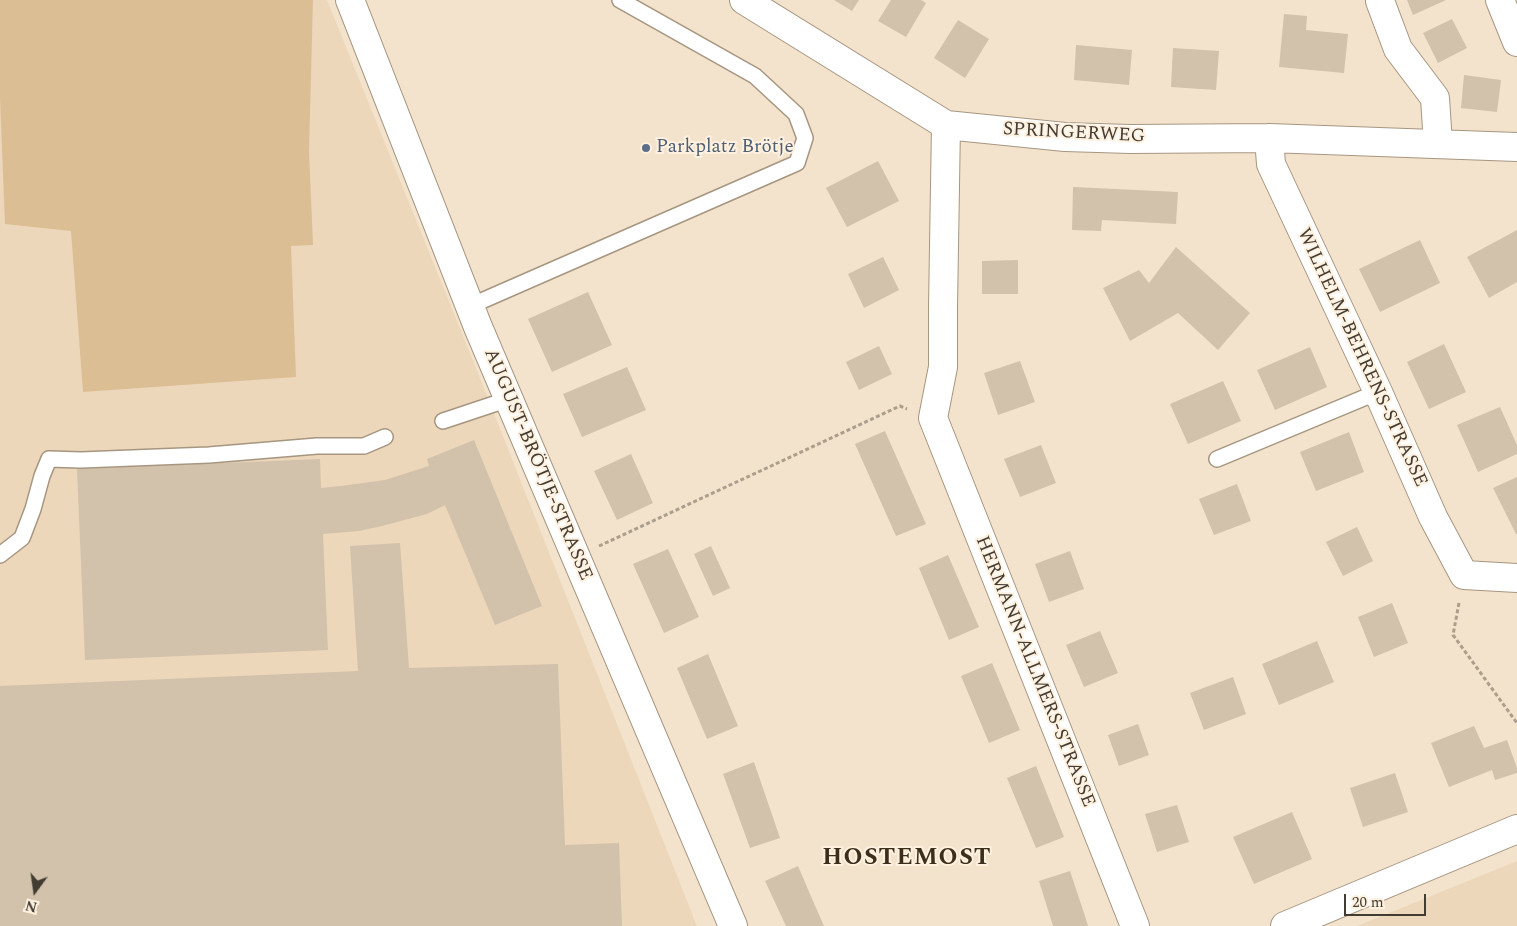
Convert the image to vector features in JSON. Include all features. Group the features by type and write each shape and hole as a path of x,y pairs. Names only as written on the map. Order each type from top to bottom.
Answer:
{"street":[{"name":"AUGUST-BRÖTJE-STRASSE","path":"350,0 470,306 733,926"},
{"name":"SPRINGERWEG","path":"744,0 946,124 1065,137 1130,139 1269,138 1517,148"},
{"path":"1500,0 1517,42"},
{"path":"1380,1 1398,49 1435,98 1438,144"},
{"path":"934,418 943,367 946,124"},
{"name":"WILHELM-BEHRENS-STRASSE","path":"1269,138 1272,164 1378,392 1433,517 1464,575"},
{"name":"HERMANN-ALLMERS-STRASSE","path":"934,418 1135,926"},
{"path":"1464,575 1517,578"},
{"path":"1285,926 1517,829"}],"lane":[{"path":"470,306 797,163 805,138 796,114 755,76 620,0"},
{"path":"1217,460 1378,392"},
{"path":"443,421 509,399"},
{"path":"0,555 22,538 49,459 81,460 209,455 317,446 364,446 385,437"}],"path":[{"path":"576,556 900,406 934,418"},
{"path":"1464,575 1453,635 1517,723"}],"shaded area":[{"path":"0,0 327,0 474,363 697,926 0,926"},
{"path":"0,0 313,0 309,151 313,245 291,246 296,377 83,392 71,231 5,224 0,98"},
{"path":"1517,861 1517,926 1357,926"}],"building":[{"path":"834,0 859,0 852,11"},
{"path":"891,0 921,0 926,3 906,37 878,21"},
{"path":"1407,0 1446,0 1413,15"},
{"path":"1284,14 1307,16 1306,30 1348,34 1344,73 1279,67"},
{"path":"1452,19 1467,48 1438,63 1423,33"},
{"path":"958,20 989,39 965,78 934,58"},
{"path":"1076,45 1132,50 1129,85 1074,80"},
{"path":"1173,48 1219,51 1216,90 1171,87"},
{"path":"1464,75 1501,80 1497,112 1461,108"},
{"path":"878,161 899,201 847,227 826,188"},
{"path":"1073,187 1178,192 1176,224 1102,220 1101,231 1072,230"},
{"path":"1517,230 1517,282 1489,298 1467,257"},
{"path":"1420,240 1440,283 1380,312 1359,269"},
{"path":"1176,247 1250,313 1218,350 1178,313 1130,341 1103,288 1139,270 1149,283"},
{"path":"883,257 899,290 864,308 848,274"},
{"path":"1018,260 1018,294 982,294 982,261"},
{"path":"588,292 612,345 552,372 528,319"},
{"path":"1444,344 1466,392 1429,409 1407,362"},
{"path":"879,346 892,374 859,390 846,362"},
{"path":"1310,347 1327,387 1275,410 1257,370"},
{"path":"1020,361 1035,402 998,415 984,373"},
{"path":"627,367 646,410 582,437 563,394"},
{"path":"1223,381 1241,421 1188,444 1170,404"},
{"path":"1500,407 1517,445 1517,454 1478,472 1457,425"},
{"path":"885,431 926,524 896,536 855,444"},
{"path":"1349,432 1364,472 1316,491 1300,452"},
{"path":"474,440 542,606 495,625 445,505 427,514 382,526 359,531 323,534 328,650 85,660 77,469 320,459 321,488 385,480 429,466 427,459"},
{"path":"1041,445 1056,483 1020,497 1004,459"},
{"path":"631,454 653,503 617,520 594,471"},
{"path":"1517,477 1517,534 1516,534 1493,488"},
{"path":"1237,484 1251,521 1214,535 1199,499"},
{"path":"1357,527 1373,561 1343,576 1326,542"},
{"path":"400,543 409,668 558,664 565,845 619,843 622,926 0,926 0,686 358,671 350,546"},
{"path":"711,546 730,588 713,596 694,554"},
{"path":"668,549 699,617 664,633 633,564"},
{"path":"1070,551 1084,589 1049,602 1035,564"},
{"path":"948,555 979,627 949,640 919,568"},
{"path":"1392,603 1408,643 1374,657 1358,617"},
{"path":"1100,631 1118,673 1084,687 1066,645"},
{"path":"1317,641 1334,682 1279,705 1262,664"},
{"path":"708,654 738,726 707,739 677,668"},
{"path":"992,663 1020,730 989,743 961,676"},
{"path":"1233,677 1246,714 1204,730 1190,693"},
{"path":"1138,724 1149,755 1119,766 1108,735"},
{"path":"1474,726 1484,748 1507,740 1517,773 1495,780 1492,770 1449,787 1431,743"},
{"path":"754,762 780,838 750,848 723,774"},
{"path":"1036,766 1064,837 1036,848 1007,778"},
{"path":"1395,773 1408,812 1363,827 1350,788"},
{"path":"1177,805 1189,842 1157,852 1145,814"},
{"path":"1292,812 1312,859 1254,884 1233,837"},
{"path":"798,866 824,926 786,926 765,881"},
{"path":"1070,871 1088,926 1053,926 1039,881"}],"place":[{"name":"Parkplatz Brötje","path":"646,148"}],"district":[{"name":"HOSTEMOST","path":"907,859"}]}
